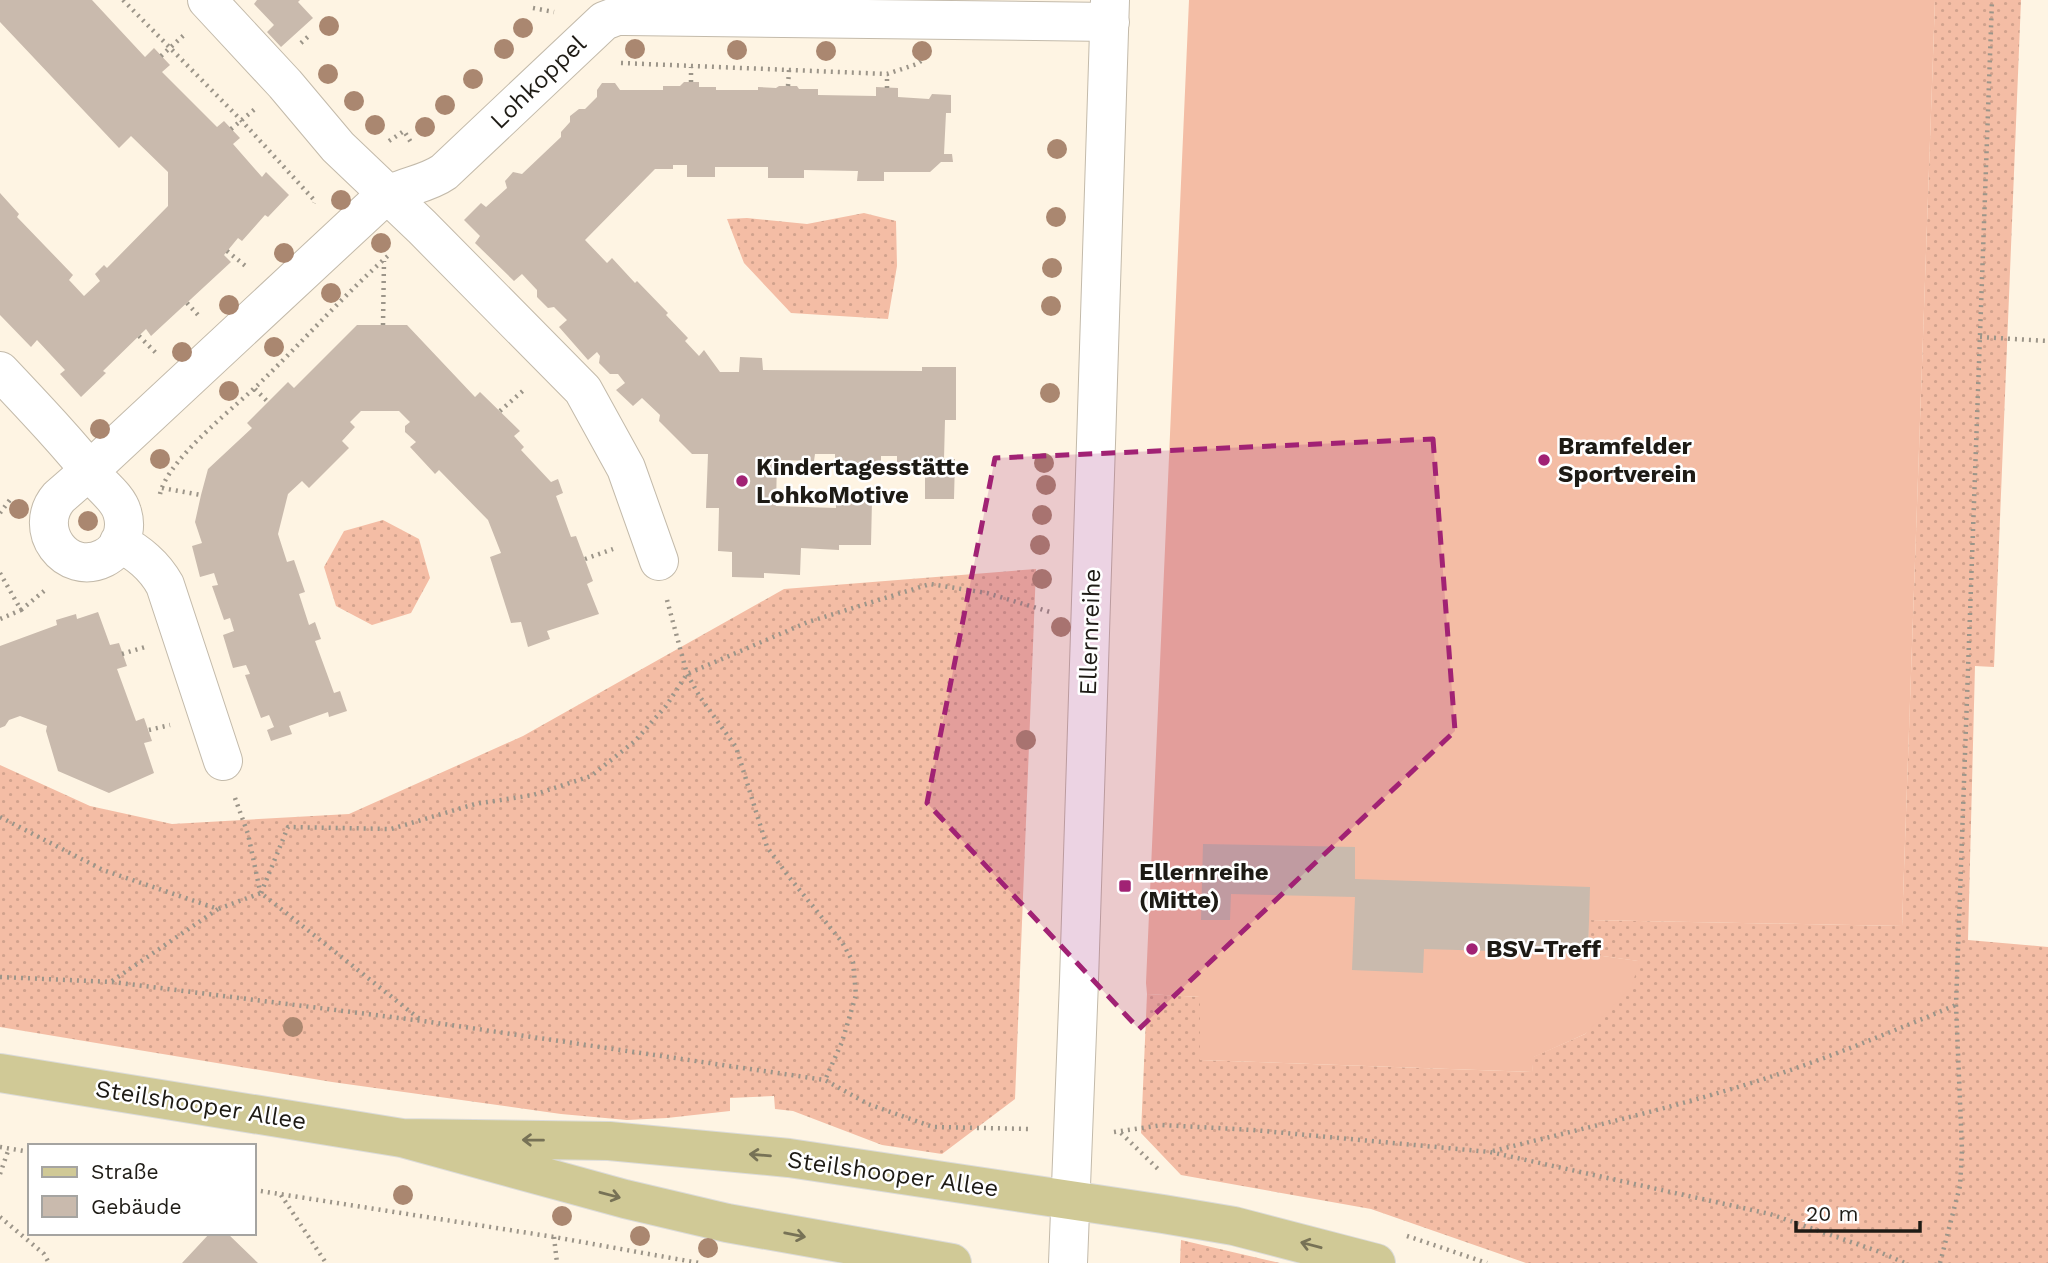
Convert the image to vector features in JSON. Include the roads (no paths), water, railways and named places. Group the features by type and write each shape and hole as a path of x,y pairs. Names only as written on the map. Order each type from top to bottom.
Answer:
{"main road":[{"name":"Steilshooper Allee","path":"0,1073 402,1138 689,1214 952,1263"},
{"name":"Steilshooper Allee","path":"402,1138 608,1141 789,1158 1234,1226 1376,1263"}],"street":[{"path":"207,0 278,76 338,147 422,226 583,390 626,468 659,561"},
{"name":"Lohkoppel","path":"132,551 114,550 105,557 85,562 70,559 50,536 49,516 56,501 368,211 388,195 434,179 444,172 595,10 617,16 1110,11"},
{"name":"Ellernreihe","path":"1068,1263 1110,11"},
{"path":"0,372 90,470 122,512 132,551 155,569 165,585 223,761"}],"place":[{"name":"Bramfelder Sportverein","path":"1544,460"},
{"name":"Kindertagesstätte LohkoMotive","path":"742,481"},
{"name":"Ellernreihe (Mitte)","path":"1125,886"},
{"name":"BSV-Treff","path":"1472,949"}]}
